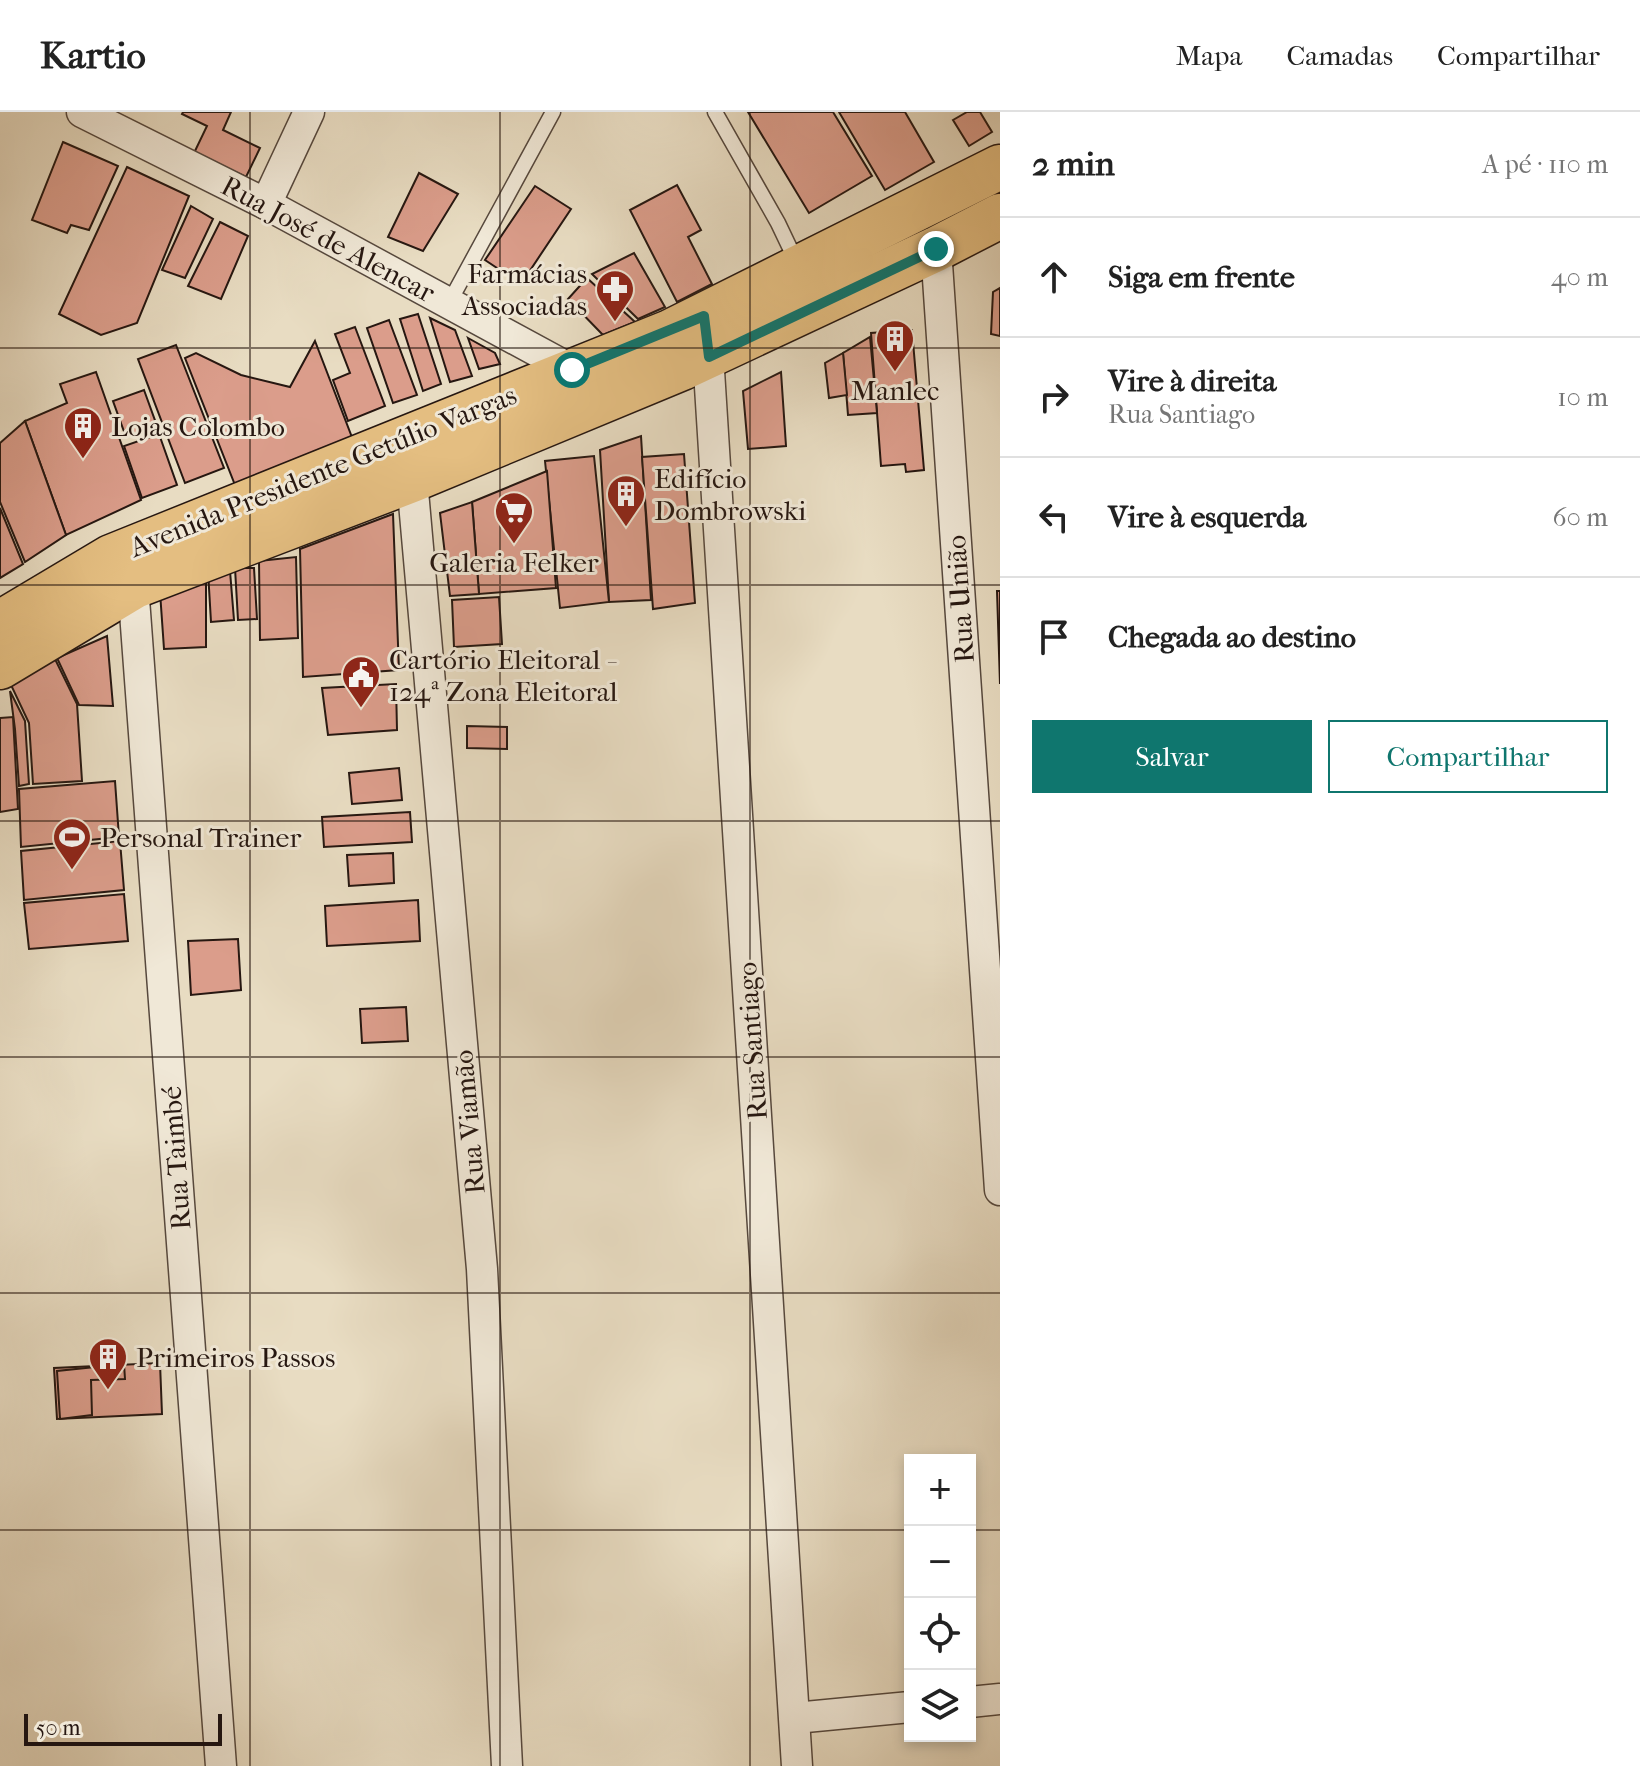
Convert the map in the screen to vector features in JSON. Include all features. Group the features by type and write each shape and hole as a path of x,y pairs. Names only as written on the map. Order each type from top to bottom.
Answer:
{"main road":[{"name":"Avenida Presidente Getúlio Vargas","path":"0,667 131,568 572,370 706,336 800,269 1000,167"},
{"name":"Avenida Presidente Getúlio Vargas","path":"0,623 111,557 131,568 412,480 706,336 936,249 1000,216"}],"street":[{"name":"Rua José de Alencar","path":"82,112 266,204 572,370"},
{"path":"266,204 309,112"},
{"name":"Rua União","path":"936,249 1000,1190"},
{"name":"Rua Santiago","path":"706,336 797,1766"},
{"name":"Rua Viamão","path":"412,480 482,1269 507,1766"},
{"name":"Rua Taimbé","path":"131,568 221,1766"},
{"path":"976,1701 1000,1699"},
{"path":"795,1718 904,1708"}],"lane":[{"path":"449,303 553,112"},
{"path":"715,112 778,223 800,269"}],"building":[{"path":"183,112 231,112 223,130 260,148 246,177 194,153 207,126"},
{"path":"748,112 833,112 872,176 809,213"},
{"path":"839,112 905,112 934,162 885,190"},
{"path":"967,112 980,112 992,132 969,146 953,120"},
{"path":"63,142 118,166 89,230 71,225 67,233 32,220"},
{"path":"127,167 189,196 137,323 101,335 59,314"},
{"path":"419,173 458,194 423,251 388,237"},
{"path":"677,185 701,230 688,237 712,284 677,302 630,210"},
{"path":"535,186 571,209 521,284 485,260"},
{"path":"191,206 213,219 185,278 162,270"},
{"path":"220,222 248,236 221,299 188,286"},
{"path":"634,253 665,307 638,319 592,274"},
{"path":"587,278 635,322 603,335 568,299"},
{"path":"1000,288 1000,336 991,334 993,292"},
{"path":"418,314 441,384 423,391 400,319"},
{"path":"430,318 455,330 472,376 450,382"},
{"path":"389,320 417,395 393,403 367,328"},
{"path":"355,327 385,406 348,421 333,380 350,373 335,334"},
{"name":"Manlec","path":"912,330 924,470 906,472 905,464 881,466 871,333"},
{"path":"870,337 877,413 848,415 843,353"},
{"path":"468,338 495,353 500,364 479,369"},
{"path":"315,341 353,440 235,485 185,358 196,353 241,375 290,387"},
{"path":"176,345 224,468 185,483 138,359"},
{"path":"843,353 847,395 829,398 825,363"},
{"name":"Lojas Colombo","path":"96,372 141,500 66,535 25,421 67,403 60,384"},
{"path":"781,372 786,446 748,449 743,391"},
{"path":"144,390 157,426 126,437 113,401"},
{"path":"25,421 66,535 25,562 0,502 0,443"},
{"path":"159,434 177,485 142,498 124,446"},
{"name":"Edifício Dombrowski","path":"641,436 651,600 609,602 600,450"},
{"path":"684,454 695,603 653,609 642,457"},
{"path":"594,456 609,602 560,608 545,461"},
{"name":"Galeria Felker","path":"547,471 556,588 479,594 472,502"},
{"path":"472,502 479,594 450,596 440,513"},
{"path":"0,508 23,564 0,578"},
{"path":"393,514 399,670 303,677 300,549"},
{"path":"296,557 298,638 260,640 259,561"},
{"path":"235,568 254,568 257,619 238,620"},
{"path":"208,571 230,571 234,620 211,622"},
{"path":"206,577 206,647 164,649 160,592"},
{"path":"997,591 1000,591 1000,684"},
{"path":"499,597 502,644 454,647 452,600"},
{"path":"107,636 113,706 79,705 57,658"},
{"path":"55,659 77,704 82,781 33,784 29,723 11,685"},
{"name":"Cartório Eleitoral - 124ª Zona Eleitoral","path":"396,684 397,730 328,735 322,688"},
{"path":"10,691 25,721 29,784 19,786 15,729"},
{"path":"13,717 18,809 0,812 0,718"},
{"path":"467,726 507,727 507,749 467,748"},
{"path":"399,768 402,800 352,804 349,773"},
{"path":"115,781 119,837 21,847 19,789"},
{"path":"410,812 412,842 324,847 322,817"},
{"name":"Personal Trainer","path":"120,841 124,890 24,900 21,851"},
{"path":"393,853 394,883 349,886 347,855"},
{"path":"124,894 128,941 29,949 24,903"},
{"path":"418,900 420,941 327,946 325,906"},
{"path":"238,939 241,990 191,995 188,941"},
{"path":"406,1007 408,1041 362,1043 360,1009"},
{"name":"Primeiros Passos","path":"160,1363 162,1414 57,1419 54,1368"},
{"path":"124,1364 125,1379 91,1380 92,1415 60,1419 57,1371"}],"place":[{"name":"Farmácias Associadas","path":"615,323"},
{"name":"Manlec","path":"895,373"},
{"name":"Lojas Colombo","path":"83,460"},
{"name":"Edifício Dombrowski","path":"626,528"},
{"name":"Galeria Felker","path":"514,545"},
{"name":"Cartório Eleitoral - 124ª Zona Eleitoral","path":"361,709"},
{"name":"Personal Trainer","path":"72,871"},
{"name":"Primeiros Passos","path":"108,1391"}],"route":[{"path":"572,370 704,316 709,357 936,249"}]}
